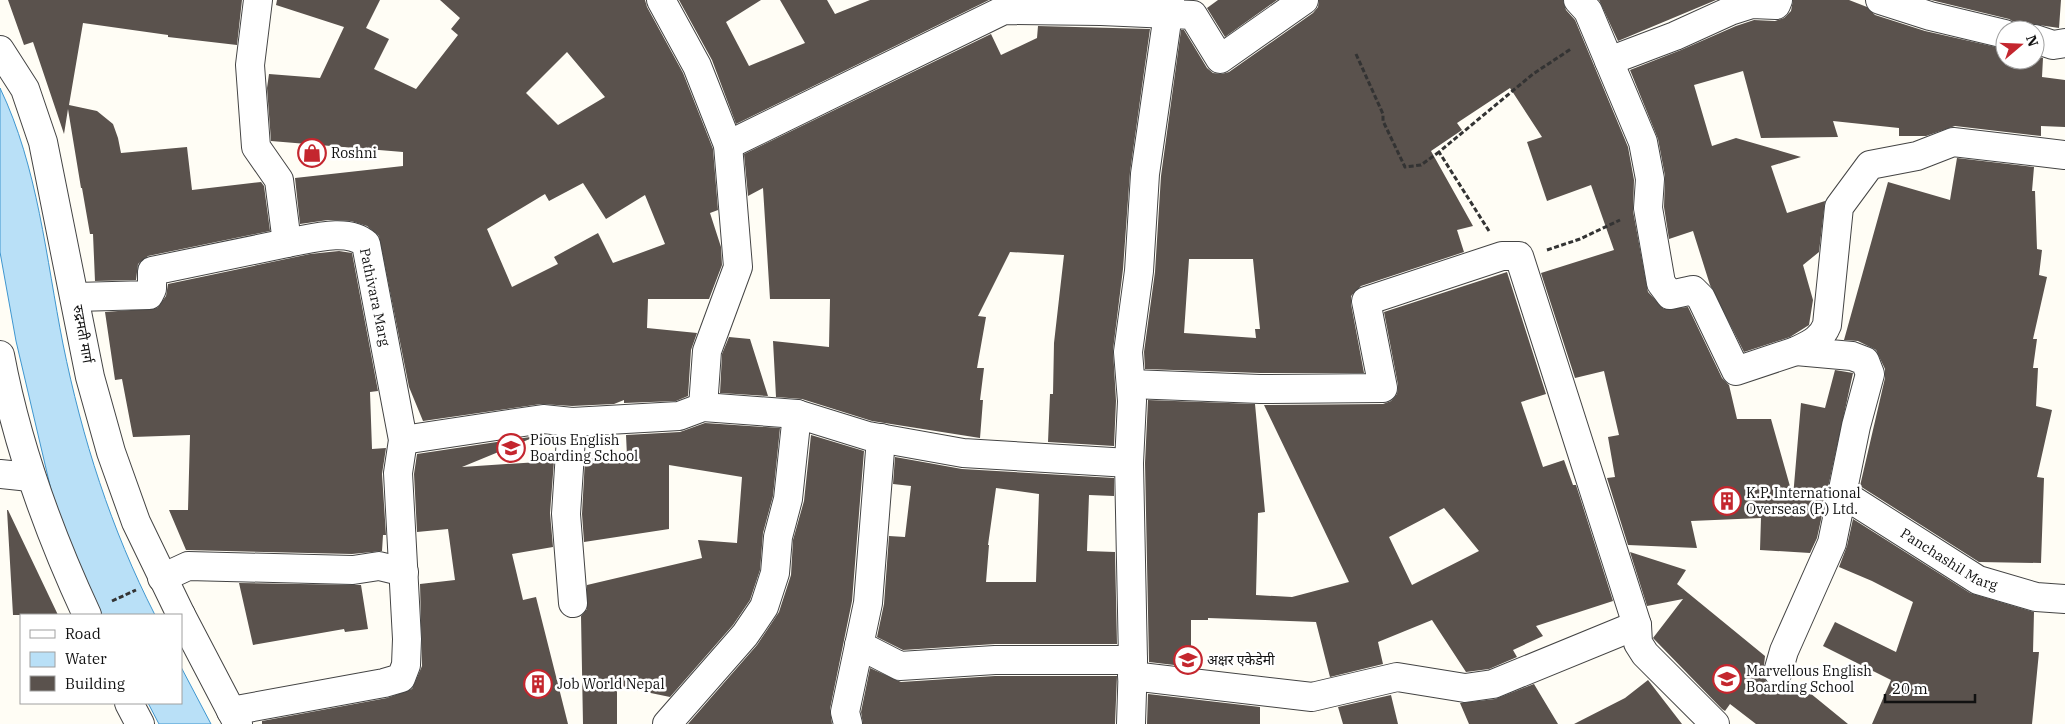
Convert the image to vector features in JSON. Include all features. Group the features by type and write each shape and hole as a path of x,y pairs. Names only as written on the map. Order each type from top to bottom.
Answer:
{"street":[{"path":"76,297 149,294 152,289 152,271 287,243 279,180 256,147 250,65 258,0"},
{"path":"661,0 696,66 728,145 738,267 707,351 703,407"},
{"path":"728,145 1004,10 1102,5 1169,8 1193,15 1220,59 1304,0"},
{"path":"1578,0 1588,11 1643,142 1650,179 1648,208 1661,283 1670,295 1693,290 1701,298 1736,371 1796,351 1817,341 1824,334 1827,326 1838,207 1870,165 1917,156 1952,142 2065,155"},
{"path":"1609,61 1675,36 1730,11 1752,4 1776,5 1778,0"},
{"path":"1880,0 1930,16 1995,32"},
{"path":"1131,724 1133,668 1129,462 1132,401 1128,352 1138,272 1145,174 1169,8"},
{"path":"2045,42 2052,44 2065,43"},
{"name":"रुद्रमती मार्ग","path":"0,50 25,89 43,142 76,297 90,377 110,452 136,522 152,583 180,614"},
{"name":"Pathivara Marg","path":"287,243 327,236 348,236 359,238 366,244 403,440"},
{"path":"1131,384 1260,389 1383,388 1366,301 1511,256 1637,625 1638,643 1645,654 1716,724"},
{"path":"1778,672 1784,651 1832,543 1870,374 1865,361 1852,356 1796,351"},
{"path":"0,355 6,388 30,476 46,520 87,614"},
{"path":"234,717 401,678 406,665 407,638 398,473 403,440 543,419 572,422 679,416 703,407 797,414 868,436 963,453 1129,462"},
{"path":"667,724 745,635 764,607 775,573 778,537 788,499 797,414"},
{"path":"572,422 566,514 573,603"},
{"path":"848,724 845,712 868,603 881,438"},
{"path":"0,474 30,476"},
{"name":"Panchashil Marg","path":"1843,494 1978,580 2036,597 2065,599"},
{"path":"152,583 188,566 353,570 379,566 404,572"},
{"name":"रुद्रमती मार्ग","path":"182,617 234,717"},
{"path":"859,645 900,666 994,660 1133,668 1312,697 1397,677 1465,688 1493,684 1637,625"},
{"path":"130,704 140,724"}],"path":[{"path":"1356,54 1383,114 1383,121 1405,167 1420,165 1439,152 1534,74 1597,32"},
{"path":"1439,152 1486,226 1511,256 1562,246 1648,208"},
{"path":"110,602 152,583"}],"water":[{"path":"0,88 13,118 32,181 46,246 63,344 79,414 112,516 139,583 154,614 101,614 76,564 56,511 16,341 0,252"},
{"path":"182,669 211,724 159,724 149,704 182,704"}],"building":[{"path":"8,0 242,0 237,45 168,37 168,35 83,23 69,105 97,111 113,124 121,153 187,147 192,190 261,182 264,186 270,231 148,256 138,264 136,280 95,281 93,234 90,234 68,109 64,134 33,42 24,45"},
{"path":"277,0 380,0 366,28 389,39 374,69 416,89 458,35 451,29 460,18 440,0 645,0 683,73 713,149 718,210 710,213 721,247 722,265 709,299 648,299 647,328 697,333 691,350 688,396 676,401 624,403 624,400 614,404 572,406 541,404 423,421 409,387 379,236 367,226 351,221 328,220 300,224 295,178 403,166 403,152 271,141 267,88 269,74 320,78 344,27 276,5","holes":["567,52 605,97 558,125 526,93","583,183 606,219 645,195 665,244 613,263 598,233 554,257 558,264 512,287 487,229 545,194 549,201"]},
{"path":"679,0 761,0 726,22 749,66 805,43 780,0 827,0 835,14 870,0 989,0 736,124 712,60"},
{"path":"1218,0 1277,0 1225,37 1207,8"},
{"path":"1319,0 1563,0 1566,10 1575,20 1628,147 1634,180 1633,211 1648,292 1664,309 1688,307 1722,378 1729,385 1737,419 1771,419 1793,497 1801,403 1825,408 1835,370 1853,373 1817,538 1810,553 1760,550 1761,518 1691,521 1697,548 1628,545 1607,478 1615,477 1608,437 1619,435 1604,371 1575,378 1541,273 1614,250 1591,185 1547,201 1527,142 1542,137 1510,88 1457,123 1462,130 1431,151 1473,226 1457,230 1464,252 1361,286 1351,296 1364,373 1260,373 1145,369 1144,352 1155,272 1161,176 1181,30 1184,30 1207,68 1213,73 1222,74 1229,72 1313,13 1318,7","holes":["1189,259 1253,259 1260,329 1255,329 1256,338 1184,333"]},
{"path":"1599,0 1716,0 1618,41"},
{"path":"1793,0 1849,0 1867,7 1875,15 1925,31 1995,47 1995,70 2042,70 2042,77 2065,80 2065,127 2041,126 2041,136 1955,126 1926,136 1899,136 1899,128 1833,121 1838,137 1761,138 1743,71 1694,85 1712,146 1736,138 1801,157 1771,166 1787,213 1825,201 1819,252 1803,265 1813,300 1809,325 1790,337 1744,352 1710,285 1693,231 1669,239 1664,207 1665,176 1658,139 1630,70 1736,26 1754,20 1775,21 1784,18 1791,11"},
{"path":"1931,0 2061,0 2059,28 2045,26 2045,20 2009,19"},
{"path":"1038,26 1150,29 1130,172 1123,269 1113,350 1116,401 1114,446 1048,442 1050,394 1053,394 1054,343 1064,255 1010,252 978,316 986,317 977,368 984,368 980,400 983,400 980,438 872,421 802,399 776,397 773,341 829,347 830,299 770,299 763,188 748,196 744,154 991,34 1001,55 1037,38"},
{"path":"1957,158 2034,167 2032,191 2035,191 2037,249 2042,250 2039,275 2047,277 2033,339 2037,339 2033,368 2038,368 2036,406 2052,410 2037,477 2044,478 2041,563 1979,562 1860,486 1885,378 1885,369 1876,350 1858,341 1844,340 1888,182 1950,200"},
{"path":"339,251 352,253 378,391 370,392 372,449 386,448 382,474 386,535 383,535 382,551 352,554 186,550 169,510 188,510 190,435 133,437 122,379 115,380 105,312 157,308 166,296 168,284 310,254"},
{"path":"1507,272 1546,394 1521,402 1543,467 1564,460 1573,485 1576,485 1613,601 1536,626 1543,636 1513,650 1517,657 1489,669 1466,672 1432,620 1378,642 1383,664 1330,677 1316,622 1208,618 1208,620 1191,620 1191,667 1149,662 1145,463 1148,400 1255,404 1265,512 1258,513 1256,595 1292,597 1349,582 1264,405 1383,404 1391,401 1397,394 1398,385 1384,312","holes":["1444,508 1479,551 1412,585 1389,537"]},
{"path":"729,337 750,339 768,396 720,393 722,354"},
{"path":"705,423 780,428 773,496 763,533 760,570 750,600 733,625 670,697 617,686 617,724 583,724 581,616 587,609 587,585 702,558 698,540 737,543 742,477 669,465 669,529 584,542 582,514 585,459 627,456 626,435 680,432"},
{"path":"811,435 864,451 852,601 830,709 832,724 688,724 757,645 779,612 791,575 793,540 804,501"},
{"path":"537,436 462,467 554,461 550,513 553,547 512,554 523,600 536,597 568,724 262,724 262,721 387,698 412,689 422,666 420,584 455,580 448,529 417,532 414,474 417,454"},
{"path":"895,457 962,469 1114,478 1114,496 1089,495 1087,551 1115,552 1117,644 995,644 903,650 877,637 884,604 889,536 905,537 911,486 893,484","holes":["996,488 1039,494 1036,582 986,582 988,545"]},
{"path":"7,510 58,614 13,615"},
{"path":"1853,519 1970,593 2034,612 2033,652 2039,652 2032,724 1872,724 1891,680 1823,646 1835,622 1896,652 1913,602 1839,567 1847,546"},
{"path":"1630,552 1686,570 1677,584 1765,656 1763,675 1767,683 1774,687 1787,684 1805,698 1810,693 1848,724 1756,724 1730,704 1725,711 1722,709 1653,638 1683,599 1647,606"},
{"path":"239,583 361,585 368,629 345,632 344,629 253,645"},
{"path":"870,668 901,682 995,676 1117,676 1115,724 863,724 861,712"},
{"path":"1648,680 1682,724 1574,724 1625,698"},
{"path":"1534,684 1558,724 1469,724 1460,703 1495,699"},
{"path":"1148,694 1260,707 1260,724 1147,724"},
{"path":"1391,695 1398,724 1343,724 1338,707"}],"place":[{"name":"Roshni","path":"312,153"},
{"name":"Pious English Boarding School","path":"511,448"},
{"name":"K.P. International Overseas (P.) Ltd.","path":"1727,501"},
{"name":"अक्षर एकेडेमी","path":"1188,660"},
{"name":"Marvellous English Boarding School","path":"1727,679"},
{"name":"Job World Nepal","path":"538,684"}]}
